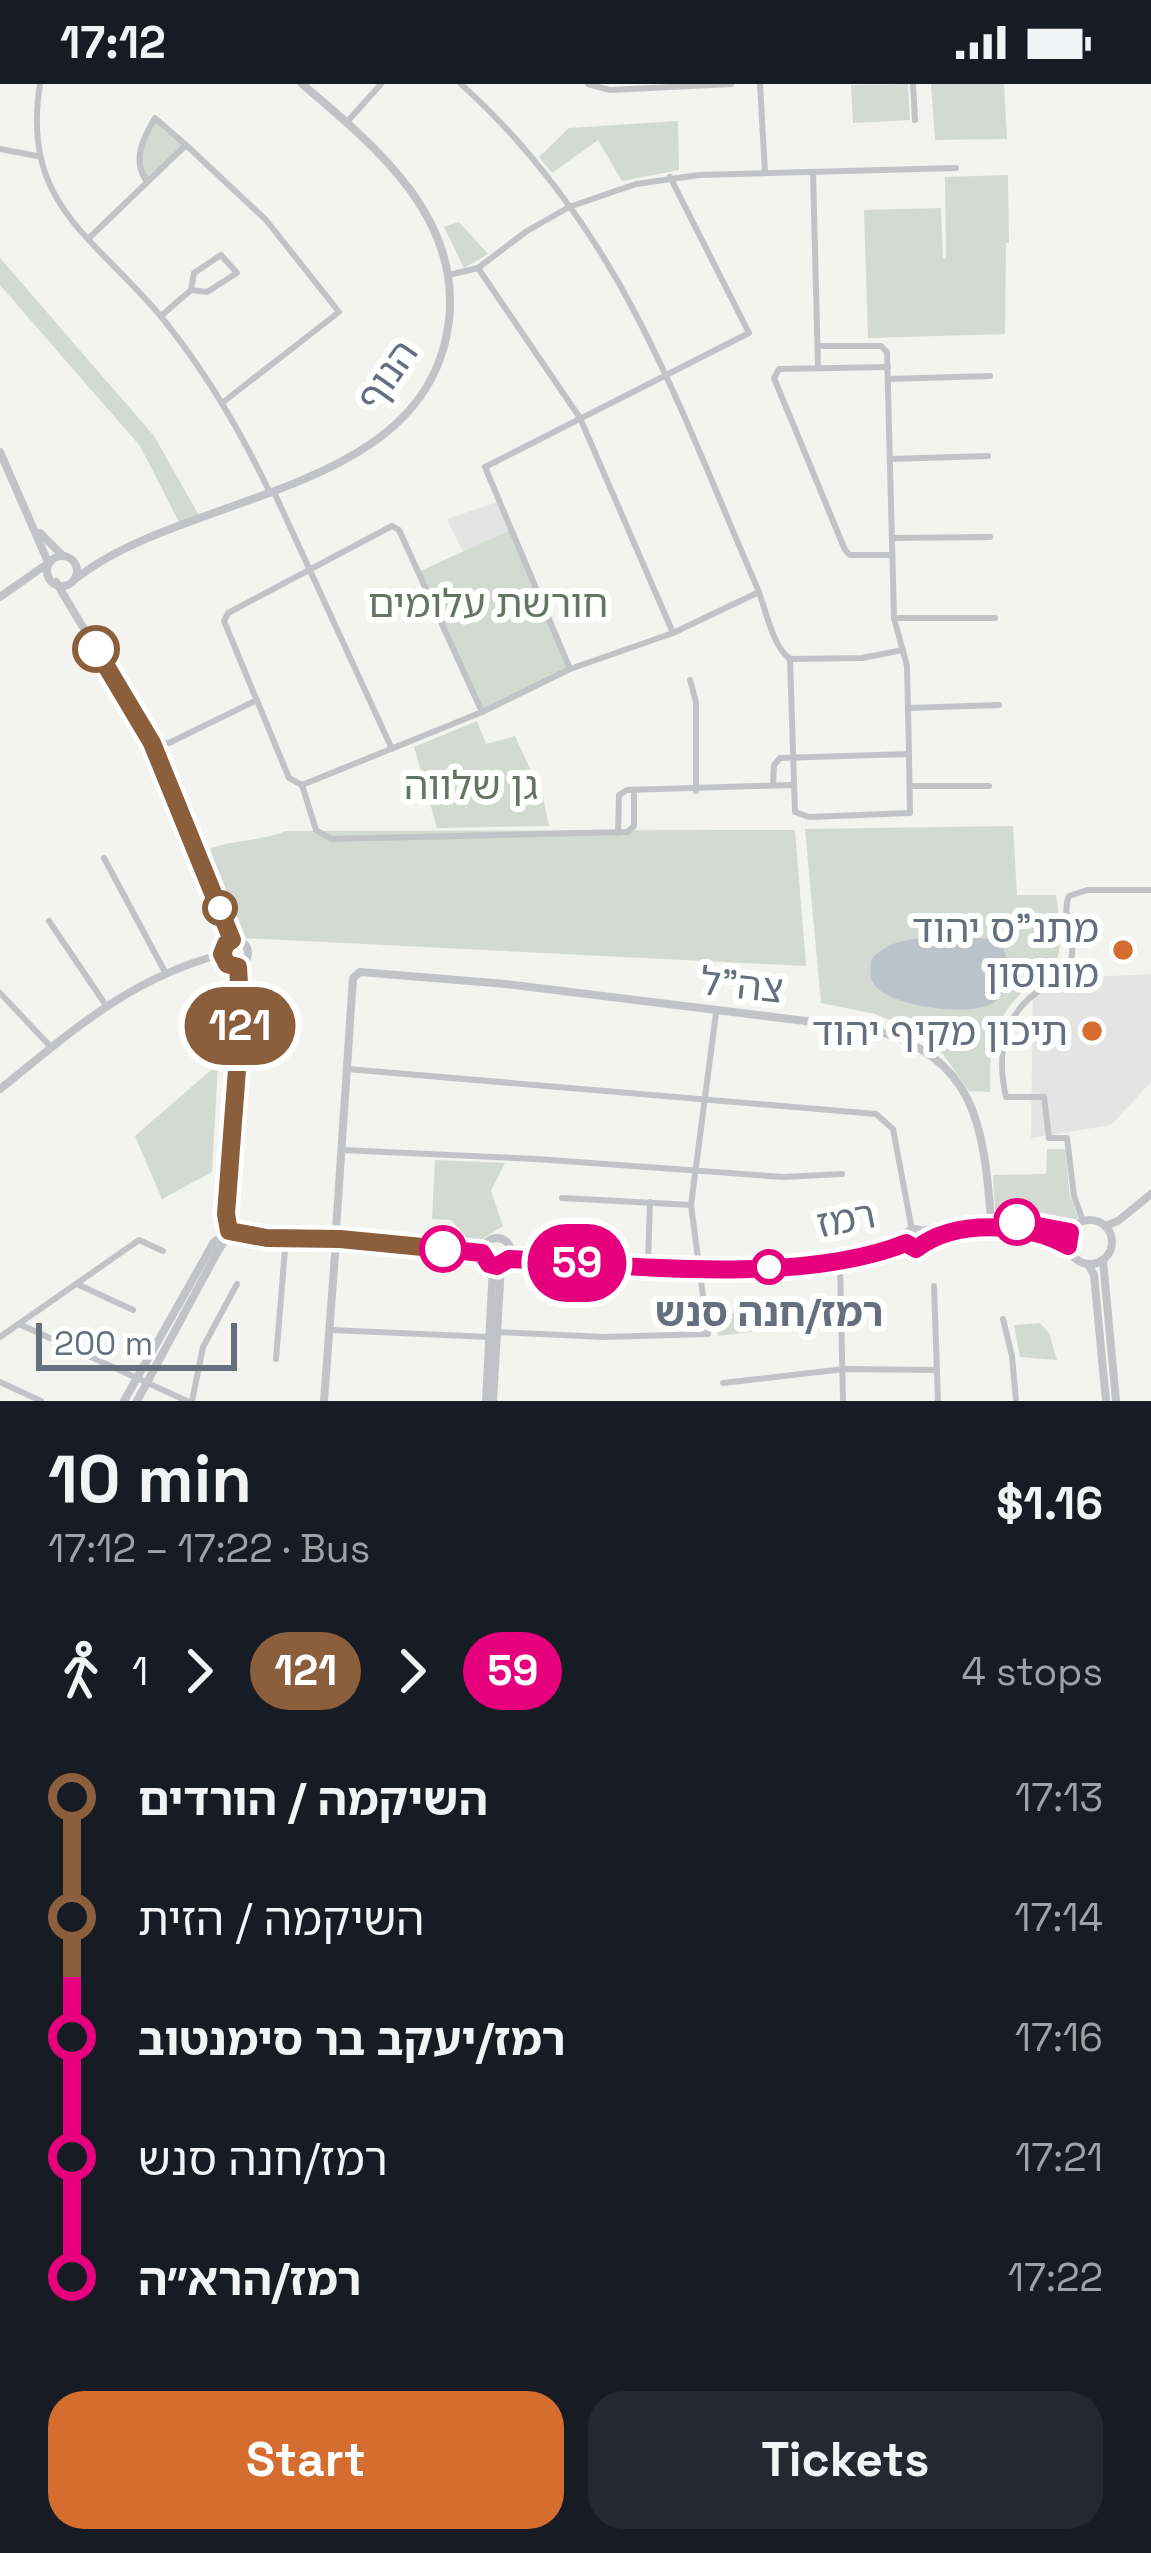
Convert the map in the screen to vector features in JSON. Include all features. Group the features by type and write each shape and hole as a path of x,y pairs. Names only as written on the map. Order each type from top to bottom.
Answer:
{"street":[{"path":"40,84 37,156 49,187 88,239 160,316 222,403 312,571 392,748"},
{"name":"הנוף","path":"28,579 54,580 66,587 76,575 126,547 272,492 360,452 406,411 434,374 449,316 449,275 441,243 406,184 302,84"},
{"path":"346,122 381,84"},
{"path":"461,84 515,139 569,207 633,308 781,651 790,658 862,658 903,650"},
{"path":"589,84 610,90 731,84"},
{"path":"760,84 765,173"},
{"path":"913,84 915,120"},
{"path":"146,181 139,170 139,152 155,118 266,220 339,312 222,403"},
{"path":"88,239 186,145"},
{"path":"0,149 37,156"},
{"path":"449,275 478,268 569,207 636,184 670,177 956,168"},
{"path":"813,172 818,367"},
{"path":"570,669 485,466 748,332 670,177"},
{"path":"160,316 191,290 194,273 221,255 237,273 207,292 191,290"},
{"path":"478,268 580,418 673,633"},
{"path":"790,658 793,785 799,816 910,814 908,708 903,650 894,618 887,352 881,346 818,346"},
{"path":"888,367 818,367 774,373 845,550 850,555 892,555"},
{"path":"888,379 989,376"},
{"path":"0,452 54,580 152,743 232,940"},
{"path":"890,459 988,456"},
{"path":"482,712 399,530 392,526 228,614 224,621 290,778 302,785 316,830 331,839 627,832 634,826 634,790"},
{"path":"34,528 76,575 78,617"},
{"path":"892,538 990,537"},
{"path":"0,597 54,556 64,558"},
{"path":"302,785 482,712 570,669 673,633 759,592"},
{"path":"894,618 995,618"},
{"path":"690,680 696,702 696,791"},
{"path":"152,743 169,743 257,700"},
{"path":"908,708 999,705"},
{"path":"161,763 169,743"},
{"path":"773,785 776,761 909,754"},
{"path":"618,832 620,795 634,790 793,785"},
{"path":"910,786 989,786"},
{"path":"104,858 165,972"},
{"path":"1083,1221 1074,1196 1066,1138 1048,1138 1044,1097 1006,1097 1008,1021 1067,970 1072,949 1065,904 1069,896 1087,890 1151,890"},
{"path":"49,921 106,1004"},
{"path":"232,940 242,942 248,950 238,967 227,964 222,954 232,940"},
{"path":"0,1089 106,1004 165,972 222,954"},
{"path":"234,1232 226,1214 241,1017 238,967"},
{"name":"צה\"ל","path":"347,1069 353,978 360,972 506,984 870,1029 899,1036 926,1050 976,1111 992,1219"},
{"path":"0,993 50,1046"},
{"path":"331,1330 604,1337 707,1334 692,1205 716,1013"},
{"path":"324,1401 347,1069 876,1114 892,1129 913,1236"},
{"path":"342,1150 783,1177 842,1174"},
{"path":"1108,1230 1151,1195"},
{"path":"562,1198 692,1205"},
{"path":"648,1262 650,1202"},
{"name":"רמז","path":"697,1264 836,1254 992,1219 1070,1232"},
{"path":"1103,1260 1088,1264 1076,1260 1068,1246 1070,1232 1083,1221 1097,1221 1108,1230 1112,1246 1103,1260 1116,1401"},
{"name":"רמז","path":"482,1253 484,1244 495,1237 504,1239 504,1260 840,1263 913,1236 996,1226 1049,1236 1068,1246"},
{"path":"124,1401 142,1378 214,1242 234,1232 335,1237 482,1253 504,1260 489,1401"},
{"path":"276,1359 286,1237"},
{"path":"0,1337 140,1240 163,1251"},
{"path":"840,1263 843,1401"},
{"path":"1088,1264 1094,1275 1106,1401"},
{"path":"77,1284 133,1310"},
{"path":"19,1324 189,1401 203,1346 237,1284"},
{"path":"934,1286 938,1401"},
{"path":"1004,1319 1016,1401"},
{"path":"723,1383 844,1370 934,1370"},
{"path":"137,1401 142,1378"},
{"path":"0,1382 41,1401"}],"shaded area":[{"path":"500,501 513,529 463,552 447,519"},
{"path":"920,938 999,940 1007,962 1002,994 984,1007 952,1010 916,1005 886,994 872,981 871,960 892,944"},
{"name":"תיכון מקיף יהוד","path":"1151,974 1151,1082 1111,1125 1031,1138 1033,980"}],"green space":[{"path":"908,84 910,120 853,123 851,85"},
{"path":"931,84 1004,84 1007,139 935,140"},
{"path":"155,118 186,145 146,180 139,170 146,134"},
{"path":"678,121 679,170 622,181 598,140 552,173 539,157 569,128"},
{"path":"1008,175 1005,334 868,338 864,210 941,208 946,259 945,177"},
{"path":"459,222 488,254 464,268 444,227"},
{"path":"0,258 154,436 201,519 181,526 140,446 0,285"},
{"name":"חורשת עלומים","path":"513,529 570,669 482,712 418,572"},
{"name":"גן שלווה","path":"477,721 486,744 515,736 543,797 549,826 437,828 414,747"},
{"path":"1013,826 1017,895 1056,895 1059,950 1055,965 1025,990 998,1025 991,1049 990,1092 969,1091 930,1036 875,1014 821,1003 805,829"},
{"path":"795,830 806,966 242,938 207,850 286,831"},
{"path":"218,1064 212,1172 162,1199 135,1136"},
{"path":"1047,1149 1065,1149 1070,1196 1078,1218 1069,1224 995,1210 993,1175 1046,1174"},
{"path":"435,1160 505,1163 491,1191 503,1226 473,1245 451,1220 432,1219"},
{"path":"834,1307 835,1322 718,1336 714,1314"},
{"path":"1040,1323 1049,1333 1057,1360 1020,1357 1014,1325"}],"bus line":[{"name":"121","path":"96,649 152,743 232,940 222,954 227,964 238,967 241,1017 226,1214 229,1231 267,1238 443,1249"},
{"name":"59","path":"443,1249 482,1253 489,1264 497,1266 509,1259 783,1267 840,1263 906,1243 916,1249 925,1240 996,1226 1049,1236 1068,1246 1070,1232 1017,1222"}],"place":[{"name":"מתנ\"ס יהוד מונוסון","path":"1123,950"},
{"name":"תיכון מקיף יהוד","path":"1092,1031"},
{"name":"רמז/חנה סנש","path":"769,1267"}]}
